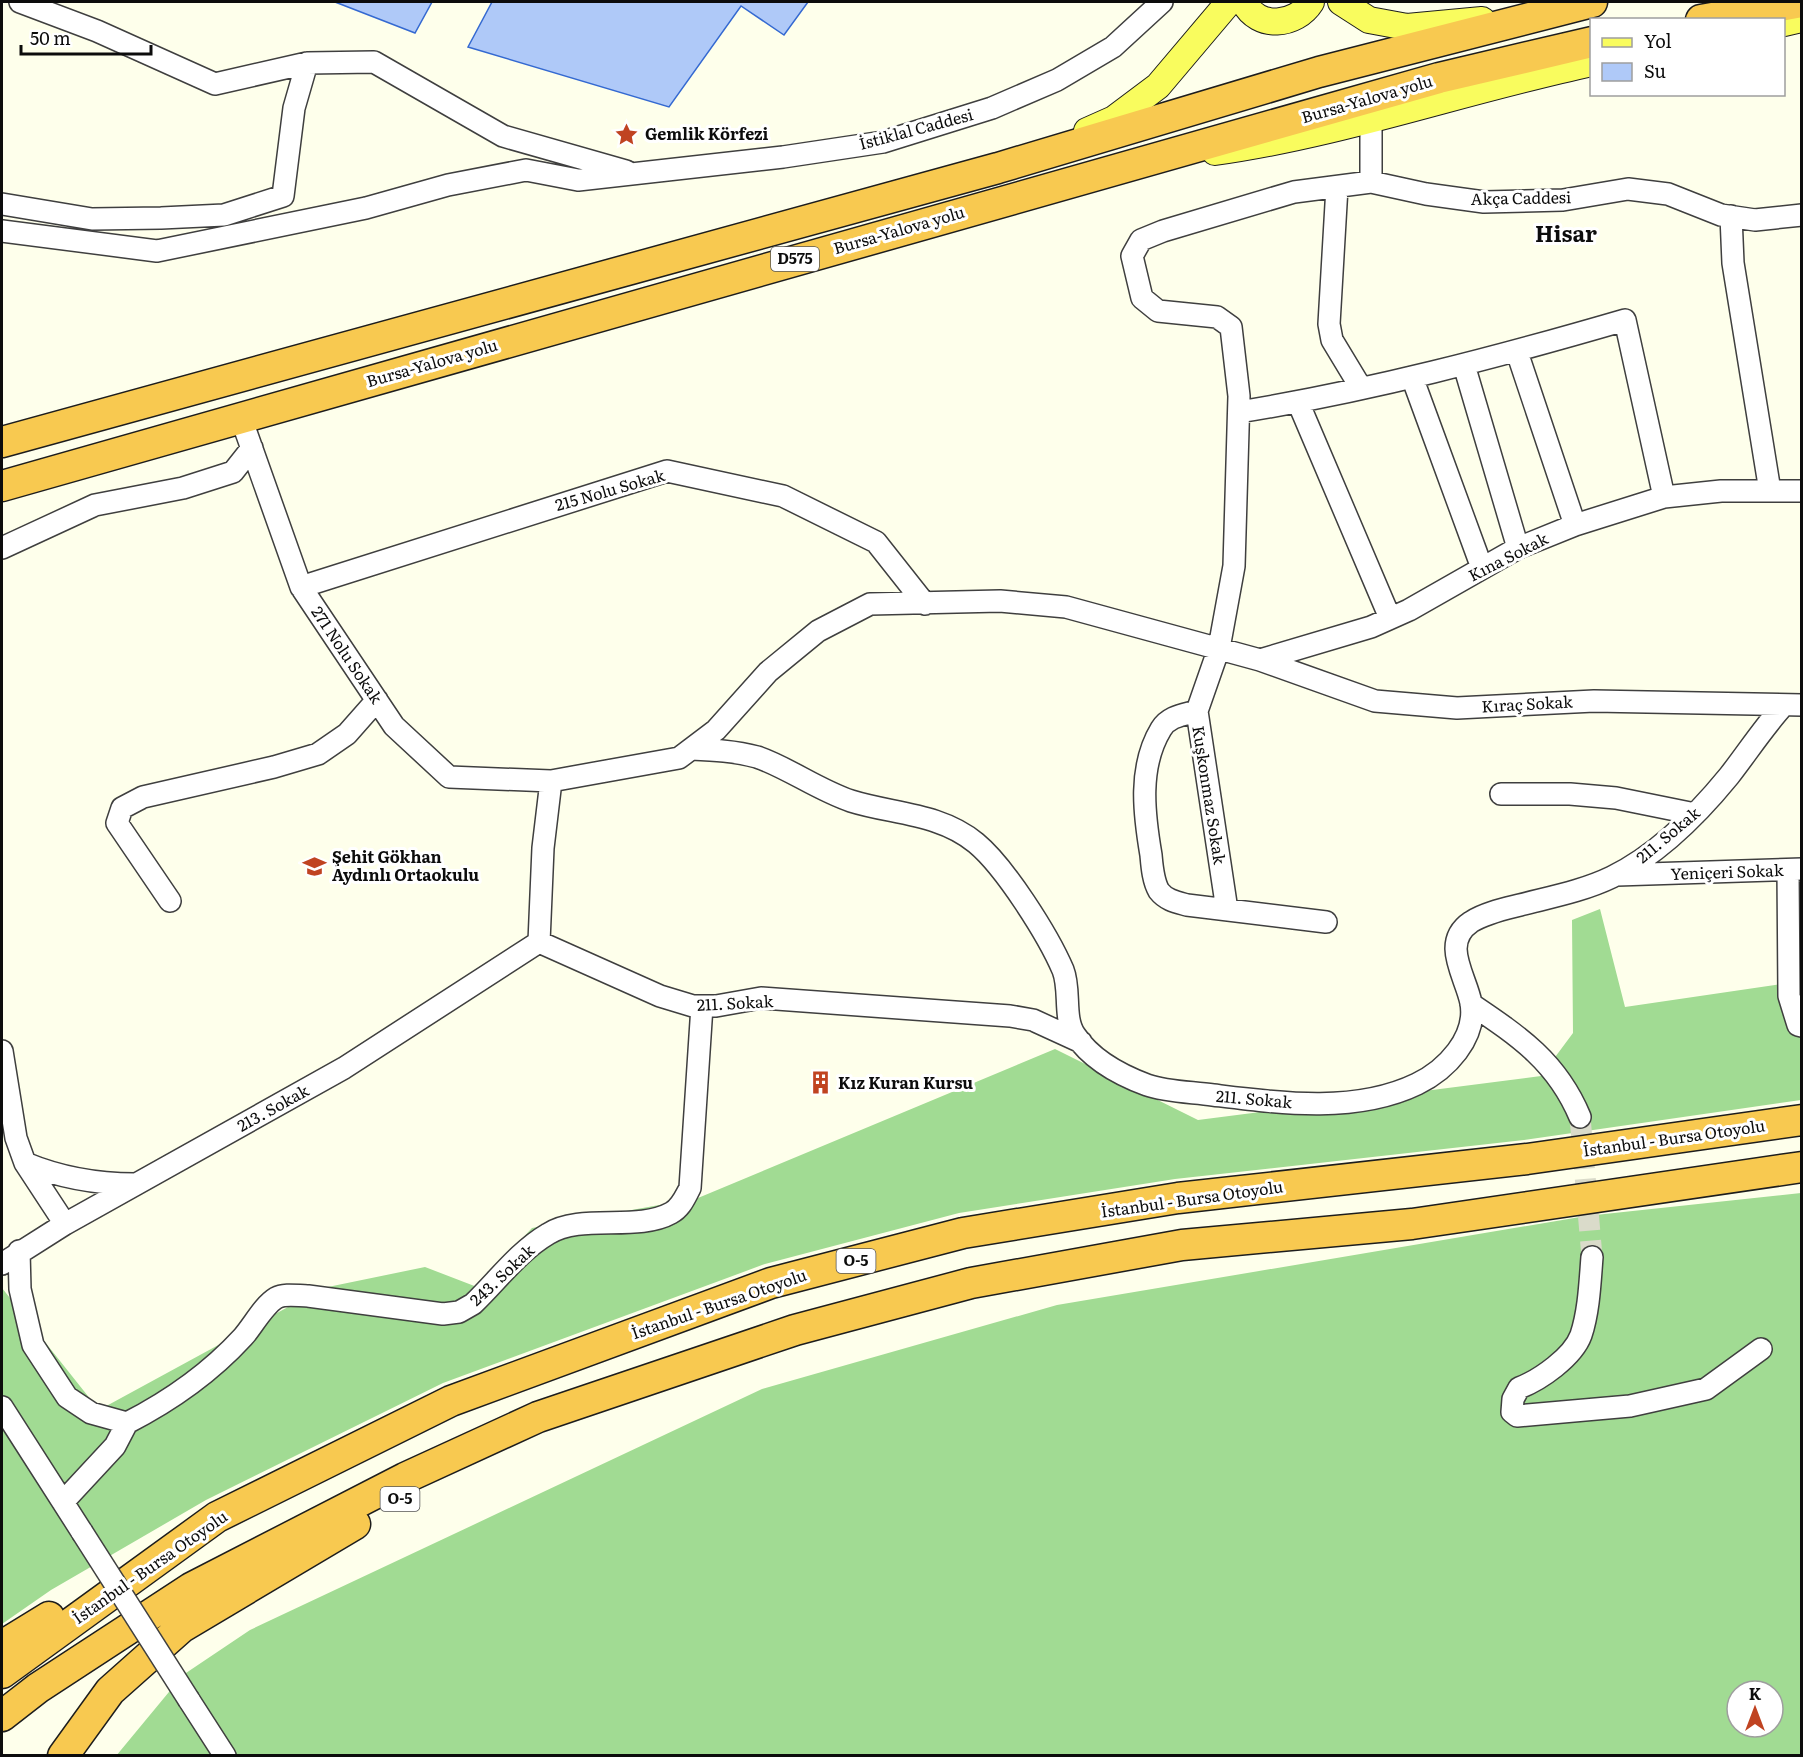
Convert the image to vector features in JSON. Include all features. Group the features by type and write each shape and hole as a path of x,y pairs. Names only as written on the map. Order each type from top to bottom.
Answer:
{"highway":[{"name":"Bursa-Yalova yolu","path":"2,442 998,168 1309,75 1592,2"},
{"path":"1712,18 1802,2"},
{"name":"Bursa-Yalova yolu","path":"2,486 1439,78 1590,42"},
{"name":"İstanbul - Bursa Otoyolu","path":"2,1673 216,1517 451,1401 771,1283 963,1233 1178,1198 1527,1159 1802,1120"},
{"name":"O-5","path":"2,1716 38,1688 191,1588 405,1478 538,1418 795,1330 971,1283 1182,1245 1412,1224 1802,1167"},
{"name":"O-5","path":"63,1755 110,1691 182,1627 387,1504 581,1418 795,1330"},
{"path":"2,1646 216,1517"}],"main road":[{"path":"998,168 1114,119 1158,86 1229,2"},
{"path":"1244,2 1255,15 1266,21 1279,22 1291,20 1302,13 1311,2"},
{"path":"1341,2 1370,20 1407,27 1536,15"},
{"path":"1785,23 1802,19"},
{"path":"1143,162 1254,147 1371,121 1590,64"}],"street":[{"path":"20,2 97,31 215,84 308,63 374,62 502,136 638,175"},
{"name":"İstiklal Caddesi","path":"2,231 157,251 366,208 448,185 526,170 578,180 783,158 883,142 992,108 1058,80 1113,46 1162,2"},
{"path":"2,204 92,219 161,218 225,215 283,196 294,108 308,63"},
{"path":"1371,121 1371,182"},
{"name":"Kuşkonmaz Sokak","path":"1227,910 1197,711 1220,648 1234,566 1239,412 1232,327 1217,316 1158,311 1142,298 1132,256 1141,240 1163,231 1294,192 1371,182"},
{"name":"Akça Caddesi","path":"1371,182 1426,194 1484,202 1563,200 1628,189 1668,194 1731,216 1755,220 1802,215"},
{"path":"1337,187 1329,324 1332,340 1361,388"},
{"path":"1731,216 1733,263 1770,491"},
{"path":"1239,412 1298,402 1464,365 1625,320 1664,496"},
{"path":"1517,352 1575,525"},
{"path":"1464,365 1518,548"},
{"path":"1412,377 1482,568"},
{"path":"1298,402 1390,618"},
{"name":"271 Nolu Sokak","path":"241,418 302,587 394,726 449,777 551,781 679,758 691,749"},
{"path":"2,548 95,505 183,488 233,472 252,448"},
{"name":"215 Nolu Sokak","path":"302,587 667,471 783,496 876,542 925,604"},
{"name":"Kına Sokak","path":"1260,660 1371,627 1518,548 1575,525 1664,496 1721,491 1802,491"},
{"name":"Kıraç Sokak","path":"691,749 716,730 768,672 818,631 870,604 1000,601 1066,607 1260,660 1375,701 1457,708 1594,701 1792,706"},
{"path":"170,901 117,824 122,808 143,797 274,767 318,754 346,734 377,700"},
{"name":"211. Sokak","path":"539,942 660,996 693,1006 761,998 1010,1016 1033,1020 1081,1042 1110,1068 1150,1086 1285,1103 1320,1103 1387,1095 1418,1083 1445,1065 1462,1046 1470,1023 1471,1004 1455,949 1461,932 1472,921 1499,910 1588,888 1617,874 1654,849 1695,814 1792,706"},
{"path":"1197,711 1173,717 1162,728 1152,750 1144,792 1148,835 1158,889 1167,899 1227,910 1326,922"},
{"path":"691,749 727,751 759,758 823,790 852,801 945,824 974,841 993,860 1022,898 1064,972 1071,1030 1081,1042"},
{"path":"539,942 543,848 551,781"},
{"path":"1502,794 1570,794 1616,798 1695,814"},
{"path":"1795,870 1790,996 1798,1025 1802,1026"},
{"name":"Yeniçeri Sokak","path":"1617,874 1795,870"},
{"name":"213. Sokak","path":"2,1264 19,1251 65,1224 344,1068 539,942"},
{"path":"1471,1004 1524,1039 1569,1090 1580,1117"},
{"name":"243. Sokak","path":"127,1423 159,1407 210,1369 276,1298 289,1295 427,1313 459,1312 473,1304 548,1233 566,1227 647,1220 670,1214 682,1203 690,1188 702,1006"},
{"path":"2,1051 16,1138 25,1163 65,1224"},
{"path":"25,1163 51,1174 77,1180 138,1184"},
{"path":"19,1251 20,1289 33,1345 67,1397 91,1413 127,1423 115,1446 63,1502"},
{"path":"1592,1257 1580,1337 1558,1364 1539,1381 1519,1388 1512,1412 1517,1416 1630,1406 1706,1389 1761,1349"},
{"path":"2,1407 225,1755"}],"green space":[{"path":"1600,909 1625,1007 1782,984 1801,1028 1801,1100 1524,1140 1175,1179 959,1213 765,1264 443,1383 206,1500 51,1590 2,1624 2,1288 99,1410 323,1288 425,1267 477,1287 532,1228 698,1198 1055,1049 1198,1120 1541,1076 1573,1033 1572,920"},
{"path":"1801,1193 1801,1755 116,1756 183,1675 250,1630 762,1389 1057,1305 1586,1216"}],"water":[{"path":"335,2 432,2 415,33"},
{"path":"492,2 808,2 784,35 741,6 669,107 468,47"}],"tunnel":[{"path":"1580,1117 1592,1257"}],"place":[{"name":"Gemlik Körfezi","path":"627,134"},
{"name":"Şehit Gökhan Aydınlı Ortaokulu","path":"314,866"},
{"name":"Kız Kuran Kursu","path":"820,1083"}],"district":[{"name":"Hisar","path":"1566,234"}]}
